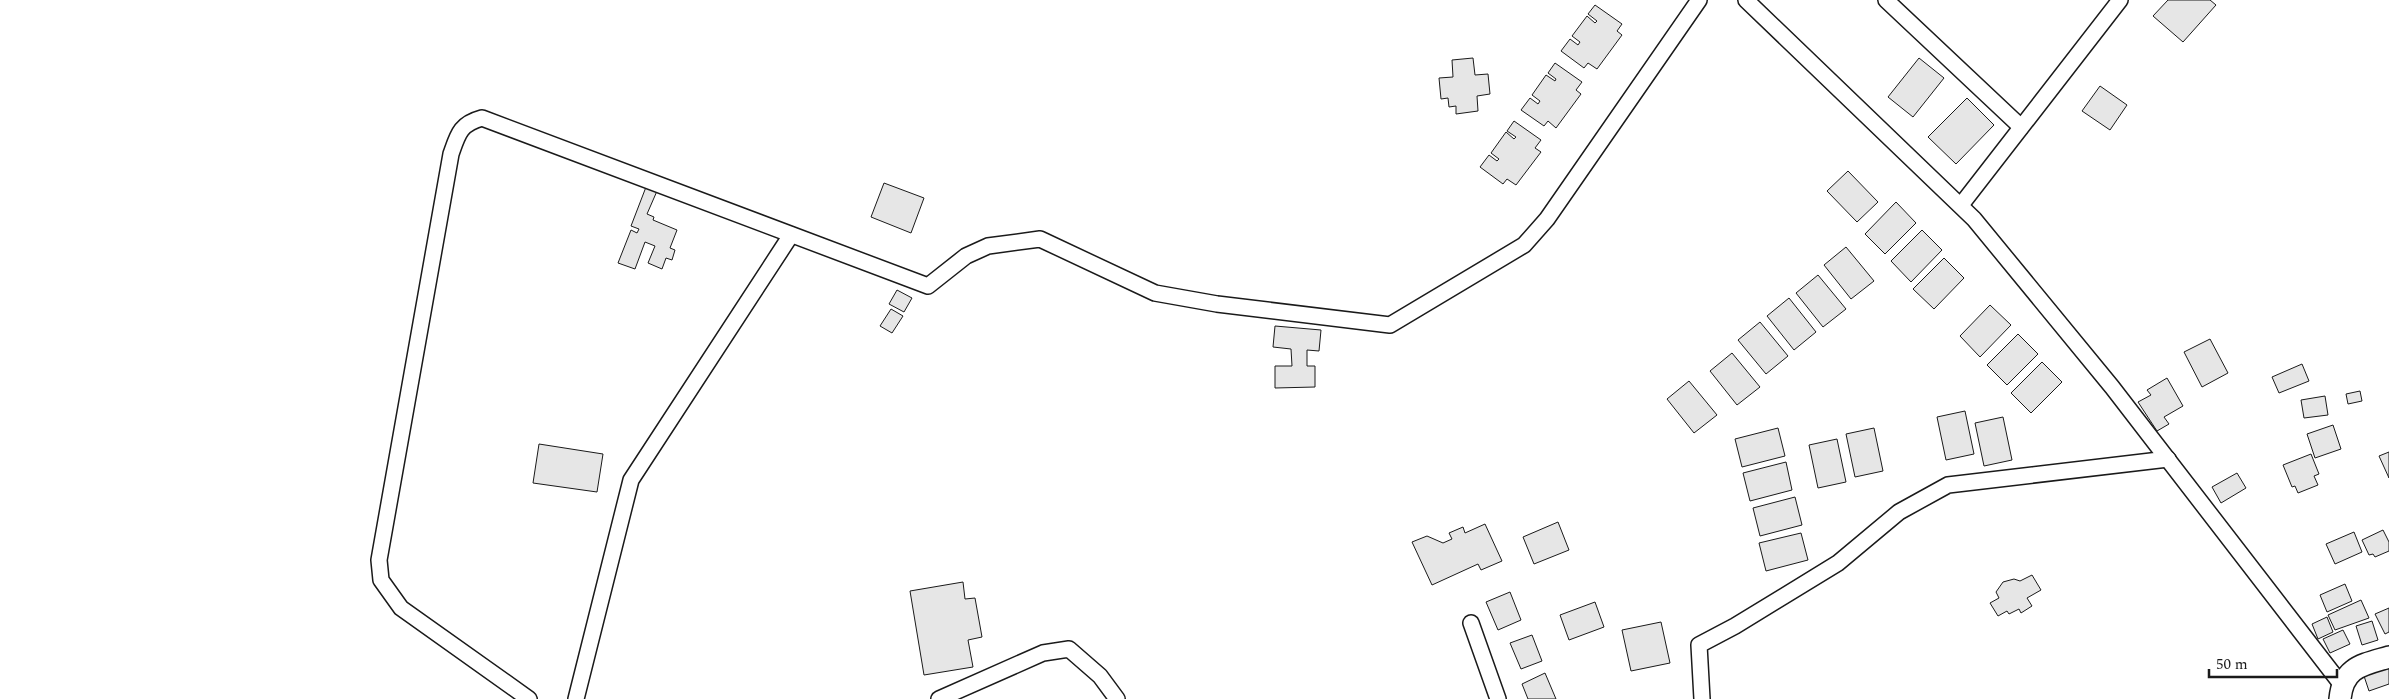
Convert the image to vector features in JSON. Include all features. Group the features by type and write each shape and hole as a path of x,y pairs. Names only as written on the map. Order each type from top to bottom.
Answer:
{"street":[{"path":"529,699 401,608 381,580 379,560 451,154 458,133 470,121 482,118 928,286 966,256 988,246 1040,239 1155,293 1217,304 1390,325 1524,245 1547,219 1698,0"},
{"path":"1746,0 1961,205 2112,387 2341,691 2357,666 2389,657"},
{"path":"1886,0 2021,127"},
{"path":"1961,205 2118,1"},
{"path":"576,699 631,480 791,235"},
{"path":"1702,699 1699,645 1735,626 1838,563 1899,512 1948,485 2168,459"},
{"path":"1471,623 1498,699"},
{"path":"939,699 1043,653 1069,649 1100,676 1117,699"}],"building":[{"path":"2168,0 2210,0 2216,5 2183,42 2153,16"},
{"path":"1595,5 1622,24 1617,31 1622,35 1597,69 1588,63 1584,68 1561,51 1570,39 1578,45 1580,42 1572,36 1587,16 1595,23 1597,21 1588,14"},
{"path":"1473,58 1475,75 1488,74 1490,94 1477,96 1478,111 1456,114 1456,106 1449,107 1448,98 1441,99 1439,78 1453,77 1452,60"},
{"path":"1919,58 1944,78 1913,117 1888,97"},
{"path":"1555,63 1582,82 1576,90 1581,94 1556,128 1548,121 1544,126 1521,110 1530,98 1538,104 1540,101 1532,95 1546,75 1555,81 1556,79 1548,73"},
{"path":"2100,86 2127,105 2110,130 2082,111"},
{"path":"1967,98 1994,125 1956,164 1928,137"},
{"path":"1514,121 1541,140 1535,148 1541,152 1516,185 1507,179 1503,184 1480,167 1489,155 1497,161 1499,159 1491,153 1506,132 1514,139 1516,137 1507,131"},
{"path":"1848,171 1878,202 1857,222 1827,191"},
{"path":"884,183 924,198 911,233 871,217"},
{"path":"646,187 657,191 647,214 654,217 653,220 677,230 670,248 675,250 672,260 666,258 662,269 648,263 655,246 645,242 635,269 618,263 631,230 637,233 639,229 631,226"},
{"path":"1896,202 1916,223 1885,254 1865,234"},
{"path":"1922,230 1942,250 1911,282 1891,261"},
{"path":"1846,247 1874,281 1851,299 1824,265"},
{"path":"1944,258 1964,278 1934,309 1913,289"},
{"path":"1818,275 1846,309 1823,327 1796,293"},
{"path":"897,290 912,298 904,312 889,304"},
{"path":"1789,298 1816,332 1794,350 1767,316"},
{"path":"1990,305 2011,325 1980,357 1960,336"},
{"path":"891,309 903,316 892,333 880,326"},
{"path":"1760,322 1788,356 1766,374 1738,340"},
{"path":"1275,326 1321,330 1319,351 1307,350 1307,366 1315,366 1315,387 1275,388 1275,366 1292,366 1291,349 1273,347"},
{"path":"2018,334 2038,354 2007,385 1987,365"},
{"path":"2210,339 2228,373 2202,387 2184,352"},
{"path":"1732,353 1760,387 1737,405 1710,371"},
{"path":"2042,362 2062,382 2031,413 2011,393"},
{"path":"2302,364 2309,381 2279,393 2272,377"},
{"path":"2167,378 2183,406 2164,417 2169,424 2157,431 2138,402 2151,395 2147,390"},
{"path":"1689,381 1717,415 1694,433 1667,399"},
{"path":"2360,391 2362,401 2348,404 2346,394"},
{"path":"2325,396 2328,415 2304,418 2301,400"},
{"path":"1965,411 1974,454 1946,460 1937,417"},
{"path":"2003,417 2012,460 1984,466 1975,423"},
{"path":"2333,425 2341,449 2315,458 2307,434"},
{"path":"1778,428 1785,456 1742,467 1735,439"},
{"path":"1874,428 1883,471 1855,477 1846,434"},
{"path":"1837,439 1846,482 1818,488 1809,445"},
{"path":"539,444 603,454 597,492 533,483"},
{"path":"2389,452 2389,478 2379,456"},
{"path":"2311,454 2319,474 2314,476 2318,485 2298,493 2295,486 2292,487 2283,465"},
{"path":"1786,462 1792,490 1750,501 1743,473"},
{"path":"2237,473 2246,488 2221,503 2212,487"},
{"path":"1795,497 1802,525 1760,536 1753,508"},
{"path":"1558,522 1569,550 1534,564 1523,537"},
{"path":"1485,524 1502,561 1481,570 1478,564 1432,585 1412,542 1427,536 1443,543 1452,539 1449,533 1463,527 1465,533"},
{"path":"2383,530 2389,542 2389,551 2375,557 2373,554 2369,555 2362,540"},
{"path":"2354,532 2362,552 2335,564 2326,544"},
{"path":"1801,533 1808,560 1766,571 1759,543"},
{"path":"2032,575 2041,590 2027,598 2032,606 2021,613 2019,609 2009,614 2007,611 1998,616 1990,603 1999,598 1996,592 2003,582 2014,579 2020,581"},
{"path":"963,582 965,599 975,598 982,637 968,640 973,667 924,675 910,591"},
{"path":"2345,584 2352,601 2327,612 2320,595"},
{"path":"1510,592 1521,620 1498,630 1486,602"},
{"path":"2361,600 2369,618 2335,630 2328,615"},
{"path":"1595,602 1604,627 1569,640 1560,615"},
{"path":"2389,608 2389,632 2385,634 2375,614"},
{"path":"2327,617 2333,632 2318,639 2312,624"},
{"path":"2372,621 2378,640 2362,645 2356,626"},
{"path":"1661,622 1670,663 1631,671 1622,630"},
{"path":"2343,630 2350,644 2330,653 2323,639"},
{"path":"1532,635 1542,661 1521,669 1510,643"},
{"path":"2389,667 2389,684 2369,691 2364,676"},
{"path":"1545,673 1556,699 1528,699 1522,684"}]}
